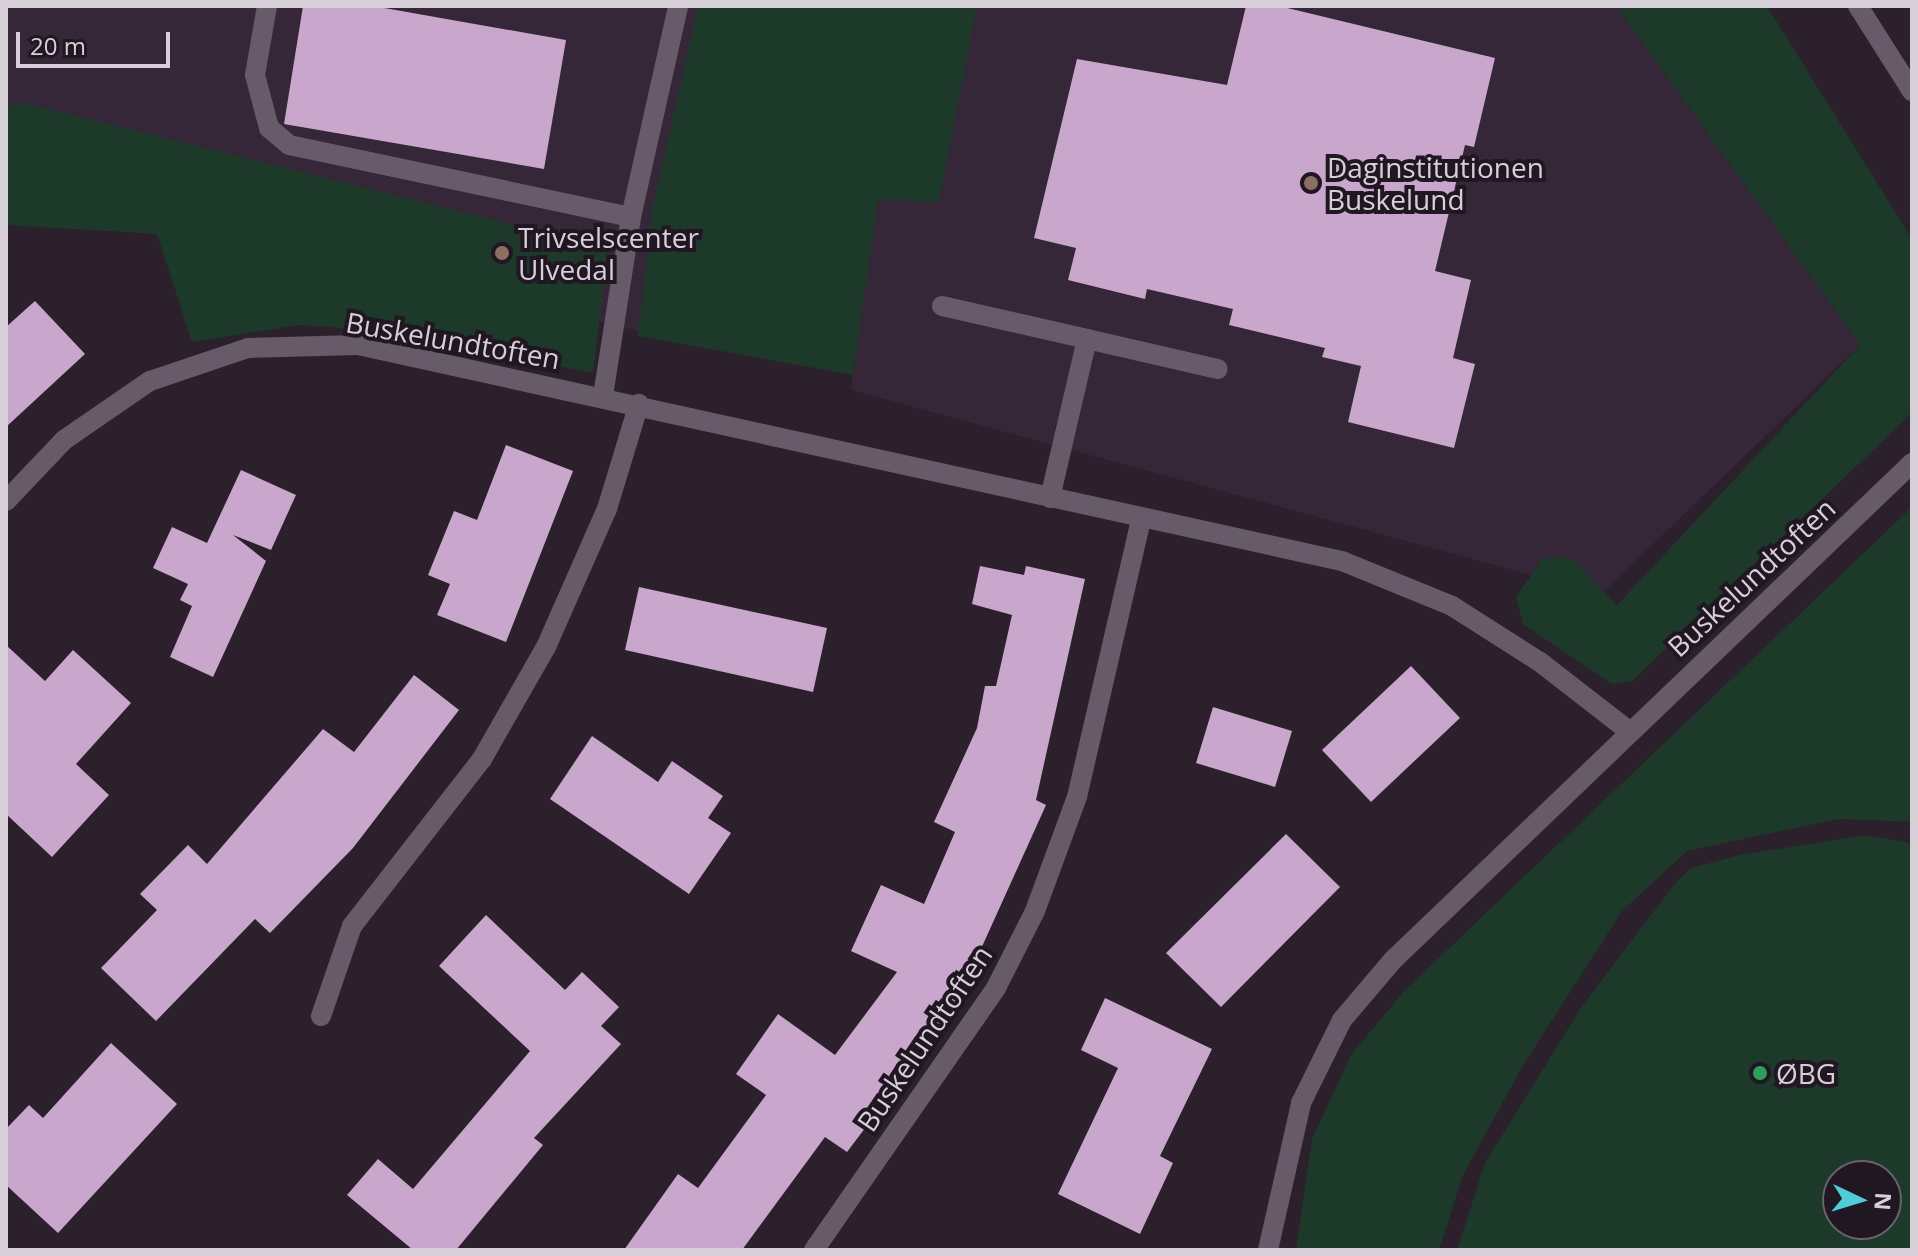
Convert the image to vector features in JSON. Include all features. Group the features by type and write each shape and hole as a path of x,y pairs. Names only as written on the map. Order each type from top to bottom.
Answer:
{"street":[{"path":"267,6 255,75 269,128 289,145 631,217"},
{"path":"603,396 631,217 678,6"},
{"path":"1858,6 1912,91"},
{"path":"942,306 1218,369"},
{"path":"1050,498 1087,339"},
{"name":"Buskelundtoften","path":"6,501 64,440 150,381 248,348 358,345 603,396 1141,519 1342,561 1452,606 1540,662 1629,731"},
{"path":"321,1016 352,926 482,759 546,647 607,509 639,404"},
{"name":"Buskelundtoften","path":"1268,1250 1301,1103 1342,1020 1393,960 1912,463"},
{"name":"Buskelundtoften","path":"814,1250 996,988 1035,911 1077,797 1141,519"}],"shaded area":[{"name":"Trivselscenter Ulvedal","path":"6,6 721,6 657,336 6,171"},
{"name":"Daginstitutionen Buskelund","path":"902,6 1616,6 1860,345 1601,594 851,390"}],"green space":[{"path":"698,6 977,6 939,202 878,200 853,375 638,336 653,205"},
{"path":"1616,6 1767,6 1912,239 1912,413 1632,681 1612,684 1523,624 1516,597 1543,558 1572,558 1617,605 1860,345"},
{"path":"20,102 608,248 593,373 372,330 299,325 192,342 157,234 6,225 6,109"},
{"path":"1912,507 1912,822 1838,819 1687,851 1622,911 1522,1067 1463,1175 1439,1250 1296,1250 1312,1139 1351,1055 1403,992"},
{"name":"ØBG","path":"1865,835 1912,843 1912,1250 1457,1250 1485,1163 1582,1006 1677,881 1691,868 1740,855"}],"building":[{"path":"303,6 373,6 566,40 544,169 284,124"},
{"path":"1246,6 1279,6 1495,58 1474,147 1465,145 1435,271 1471,280 1453,358 1475,364 1454,448 1348,422 1361,366 1322,357 1325,348 1229,325 1233,309 1147,289 1145,299 1068,280 1076,248 1034,238 1077,59 1227,85"},
{"path":"35,301 85,354 6,427 6,327"},
{"path":"506,445 573,471 506,642 437,615 450,584 428,575 454,511 477,520"},
{"path":"241,470 296,495 271,550 233,535 266,561 213,677 170,657 192,606 180,600 188,584 153,568 172,527 207,543"},
{"path":"980,566 1024,575 1026,566 1085,579 1036,800 1046,805 952,1013 847,1152 825,1137 742,1250 624,1250 678,1174 698,1188 766,1095 736,1074 778,1014 835,1055 897,972 851,951 881,885 924,904 955,832 934,822 977,728 985,686 996,686 1012,615 972,604"},
{"path":"639,587 827,628 813,692 625,650"},
{"path":"6,645 45,681 73,650 131,703 76,764 109,795 52,857 6,814"},
{"path":"1411,666 1460,718 1371,802 1322,750"},
{"path":"414,675 459,710 353,848 270,933 255,919 156,1021 101,968 157,910 140,894 188,845 207,864 323,729 354,752"},
{"path":"1213,707 1292,731 1275,787 1196,763"},
{"path":"592,736 658,782 672,761 723,796 708,818 731,833 689,894 550,799"},
{"path":"1286,834 1340,887 1221,1007 1166,953"},
{"path":"486,915 565,990 582,972 619,1007 601,1026 621,1044 534,1138 543,1145 456,1250 413,1250 347,1195 378,1159 413,1189 530,1051 439,966"},
{"path":"1105,998 1212,1049 1160,1156 1173,1163 1140,1234 1058,1194 1118,1068 1081,1050"},
{"path":"111,1043 177,1104 58,1233 6,1185 6,1129 29,1105 43,1118"}],"place":[{"name":"Daginstitutionen Buskelund","path":"1311,183"},
{"name":"Trivselscenter Ulvedal","path":"502,253"},
{"name":"ØBG","path":"1760,1073"}]}
